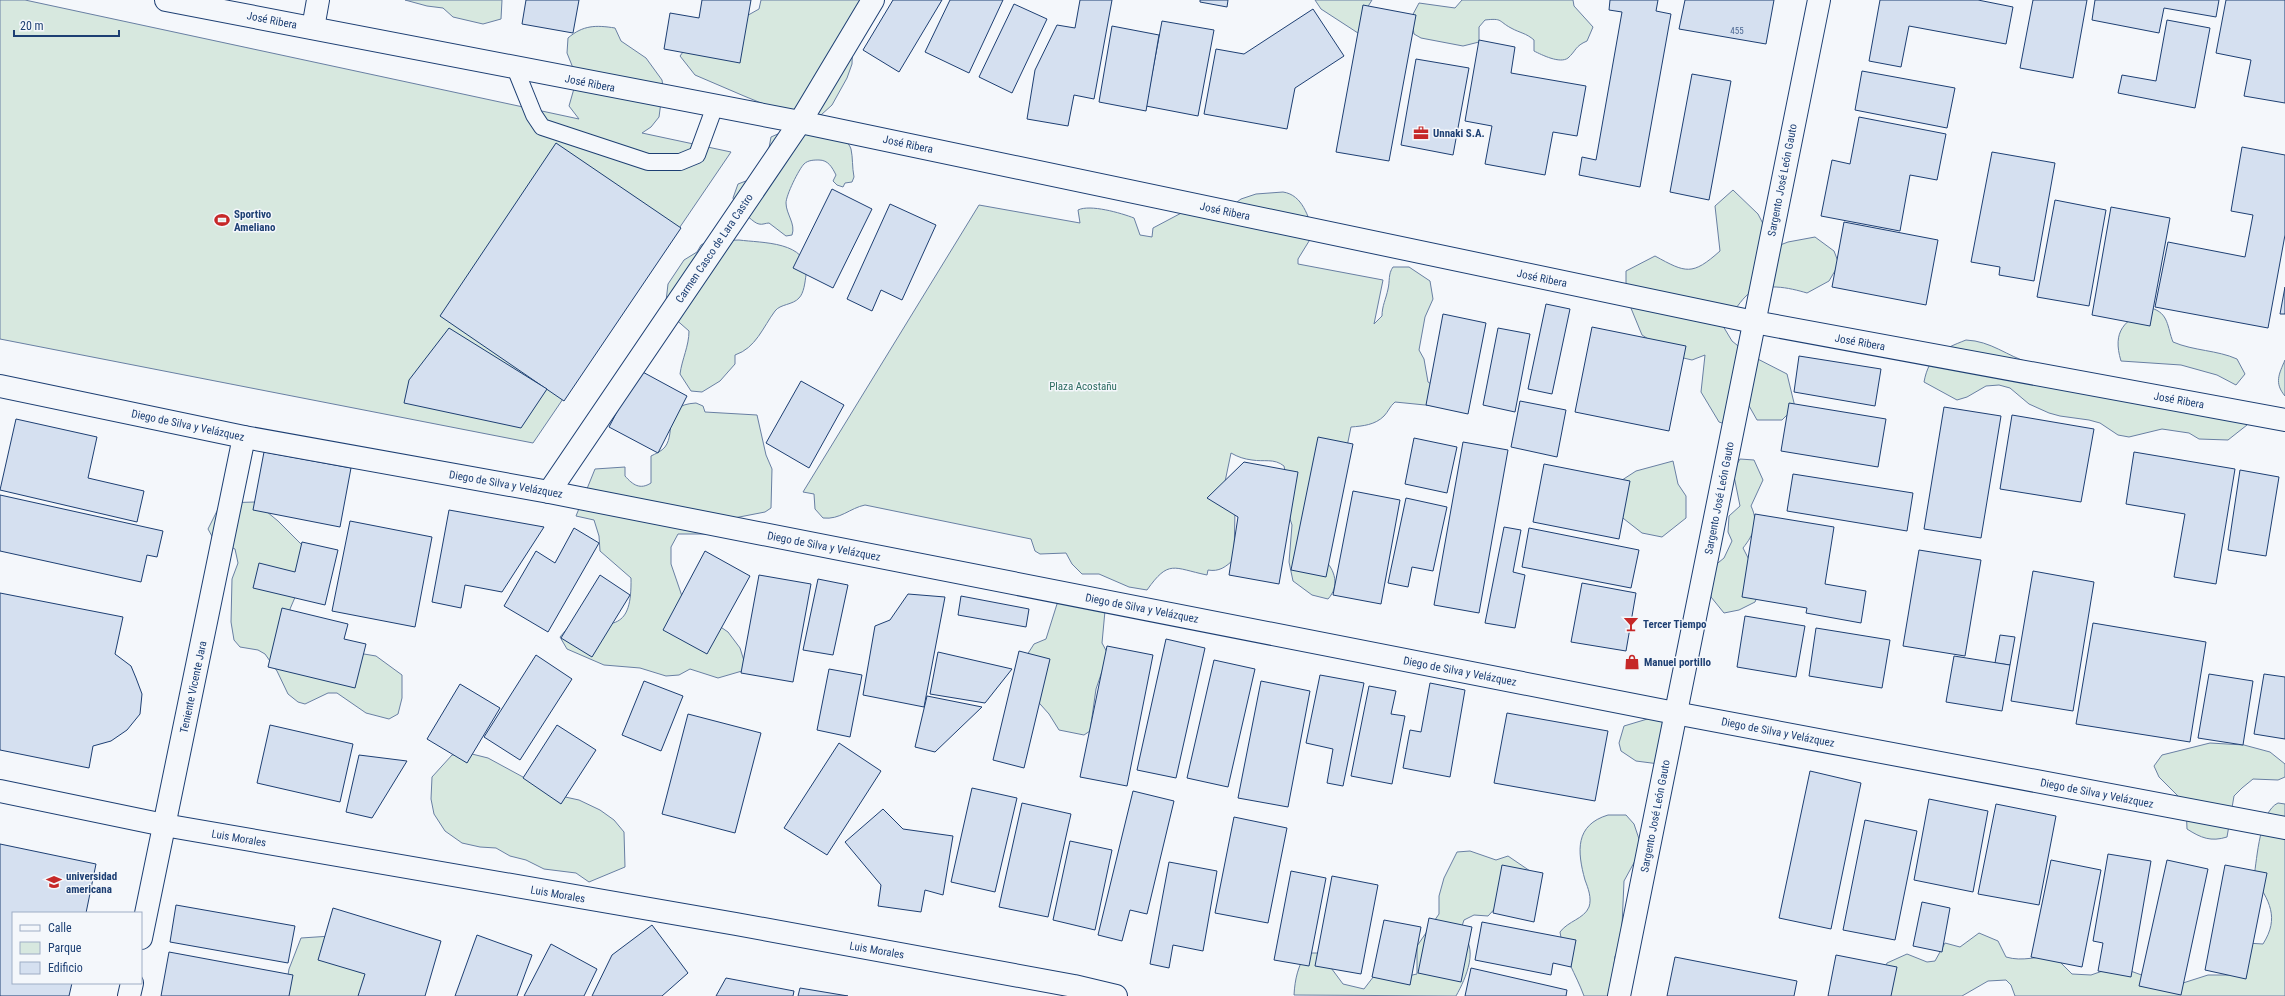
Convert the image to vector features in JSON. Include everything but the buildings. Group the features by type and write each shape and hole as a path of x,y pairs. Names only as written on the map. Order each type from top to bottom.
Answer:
{"street":[{"name":"José Ribera","path":"166,0 800,122 1754,322 2285,420"},
{"path":"313,28 318,0"},
{"name":"Carmen Casco de Lara Castro","path":"549,492 800,122 873,0"},
{"name":"Sargento José León Gauto","path":"1619,996 1819,0"},
{"name":"Diego de Silva y Velázquez","path":"0,386 244,437 549,492 1675,713 2285,828"},
{"name":"Teniente Vicente Jara","path":"142,933 244,437"},
{"name":"Luis Morales","path":"0,791 164,825 736,924 1066,985 1116,996"},
{"path":"129,996 132,984"}],"lane":[{"path":"516,68 534,115 542,126 648,162 680,162 697,155 715,106"}],"green space":[{"path":"0,0 25,0 579,119 569,106 577,78 567,53 568,38 584,28 602,26 615,28 621,41 646,58 662,80 663,87 659,117 651,127 642,133 731,152 533,443 0,339"},
{"path":"405,0 502,0 501,19 483,24 453,17 443,8 427,6"},
{"path":"761,0 872,0 853,33 852,64 847,78 832,105 821,115 801,114 766,105 744,96 695,75 680,56 692,40 743,18 759,9"},
{"path":"1315,0 1372,0 1367,8 1361,35 1321,9"},
{"path":"1462,0 1573,0 1574,6 1593,27 1587,41 1578,47 1565,60 1551,58 1534,51 1534,40 1498,20 1485,20 1479,27 1479,42 1463,46 1421,38 1414,34 1411,18 1419,3 1455,8"},
{"path":"796,126 835,135 848,143 851,149 854,177 852,182 845,183 843,187 837,185 833,181 836,175 825,161 813,160 804,164 793,182 788,194 786,207 792,223 793,231 792,235 786,236 769,223 760,224 754,222 736,208 733,198 738,184 759,176 767,159 771,137"},
{"path":"1733,190 1758,214 1775,247 1788,242 1815,237 1834,251 1839,264 1829,281 1807,293 1793,289 1776,287 1760,288 1753,291 1743,299 1723,326 1732,341 1748,354 1787,374 1795,407 1782,420 1757,420 1748,404 1728,425 1719,422 1701,392 1705,355 1692,360 1675,356 1642,335 1626,296 1626,271 1655,256 1674,266 1689,269 1702,265 1720,251 1715,206"},
{"name":"Plaza Acostañu","path":"1283,192 1290,194 1300,202 1307,214 1314,233 1298,259 1298,264 1383,280 1374,324 1382,316 1391,270 1393,267 1409,267 1430,281 1433,299 1425,317 1419,350 1424,359 1428,382 1436,387 1435,406 1395,402 1384,416 1377,421 1351,427 1324,559 1331,568 1335,578 1334,589 1328,599 1312,595 1293,581 1289,562 1292,525 1290,519 1285,471 1284,466 1273,461 1256,461 1239,457 1231,453 1222,496 1235,510 1234,559 1222,568 1208,570 1207,575 1179,568 1172,568 1154,580 1147,590 1129,587 1099,574 1082,574 1072,564 1066,553 1040,554 1035,551 1031,539 865,505 840,516 823,518 815,509 814,494 803,492 979,205 1080,223 1078,210 1090,208 1106,210 1134,218 1140,235 1152,237 1153,228 1187,210 1229,208 1241,199 1256,194"},
{"path":"739,240 771,243 792,250 800,256 805,264 805,284 801,296 793,302 777,309 754,342 742,352 735,355 735,364 720,381 702,392 691,391 680,374 688,342 689,331 665,310 668,284 684,260 697,252 701,245 708,241"},
{"path":"2151,308 2157,310 2164,317 2173,342 2237,359 2245,374 2236,385 2217,375 2181,365 2121,361 2118,342 2119,334 2122,328 2134,317"},
{"path":"1966,340 1983,343 2030,363 2238,401 2247,425 2228,440 2199,439 2189,433 2162,429 2129,437 2118,435 2100,423 2049,413 2029,404 2010,388 1999,385 1986,386 1967,397 1957,400 1924,382 1929,365 1938,354"},
{"path":"2285,360 2285,396 2280,387 2279,374"},
{"path":"696,403 703,406 705,412 757,415 766,455 772,469 771,508 765,512 729,519 706,534 678,534 671,547 671,564 684,602 728,632 740,648 745,664 742,671 718,678 690,669 679,675 666,676 640,668 604,665 567,649 560,637 571,624 599,625 618,621 624,616 628,607 630,595 631,578 600,551 599,536 594,520 576,516 595,469 625,467 625,476 637,486 643,486 651,483 651,456 665,447 670,434 674,414 678,408"},
{"path":"1740,459 1754,460 1763,480 1751,506 1755,518 1754,528 1750,538 1743,548 1762,585 1755,602 1739,610 1724,613 1711,597 1710,582 1713,567 1724,558 1732,541 1728,532 1729,516 1740,506 1733,471"},
{"path":"1673,461 1678,484 1686,496 1686,518 1662,537 1642,533 1619,515 1616,484 1636,471"},
{"path":"255,502 278,521 305,548 296,595 290,609 290,623 346,651 376,656 402,675 402,698 398,714 389,719 366,713 337,693 328,693 305,704 298,702 288,694 277,671 265,654 258,650 240,647 234,640 231,622 232,579 238,563 235,549 213,538 208,529 221,503"},
{"path":"1106,600 1102,643 1108,654 1096,689 1090,731 1084,735 1059,730 1049,714 1033,696 1027,655 1034,644 1046,639 1057,604 1060,602"},
{"path":"1654,717 1665,723 1659,764 1636,761 1621,751 1619,743 1624,726"},
{"path":"2210,743 2244,745 2270,752 2285,764 2285,777 2278,780 2253,779 2234,796 2227,837 2216,839 2202,837 2187,829 2186,804 2159,777 2154,766 2162,755"},
{"path":"468,753 488,758 556,795 579,800 600,810 614,820 624,832 625,867 589,882 576,873 544,869 526,860 510,856 496,848 480,847 462,843 445,831 434,814 431,799 432,777 452,755"},
{"path":"2278,803 2285,804 2285,996 2015,996 2011,985 2006,980 1988,981 1962,996 1889,996 1883,971 1887,963 1907,954 1927,962 1935,961 1945,943 1960,947 1979,933 1998,941 2006,957 2024,959 2054,956 2072,974 2091,975 2117,966 2147,977 2183,983 2208,975 2229,975 2246,943 2263,944 2271,926 2272,917 2268,902 2254,877 2263,825 2267,815"},
{"path":"1608,815 1626,815 1634,824 1642,848 1624,881 1621,949 1615,956 1611,996 1584,996 1564,949 1560,932 1563,928 1587,911 1589,907 1589,893 1582,869 1580,849 1581,840 1589,825 1597,819"},
{"path":"1470,851 1496,860 1508,856 1530,871 1488,916 1474,915 1464,920 1460,932 1466,938 1470,954 1464,981 1456,996 1294,995 1297,973 1306,953 1320,953 1343,984 1364,989 1377,972 1403,977 1417,974 1417,946 1439,914 1439,896 1444,878 1457,852"},
{"path":"331,936 366,974 361,996 287,996 285,993 289,969 301,938"}],"place":[{"name":"Unnaki S.A.","path":"1421,133"},
{"name":"Sportivo Ameliano","path":"222,220"},
{"name":"Tercer Tiempo","path":"1631,624"},
{"name":"Manuel portillo","path":"1632,662"},
{"name":"universidad americana","path":"54,882"}]}
